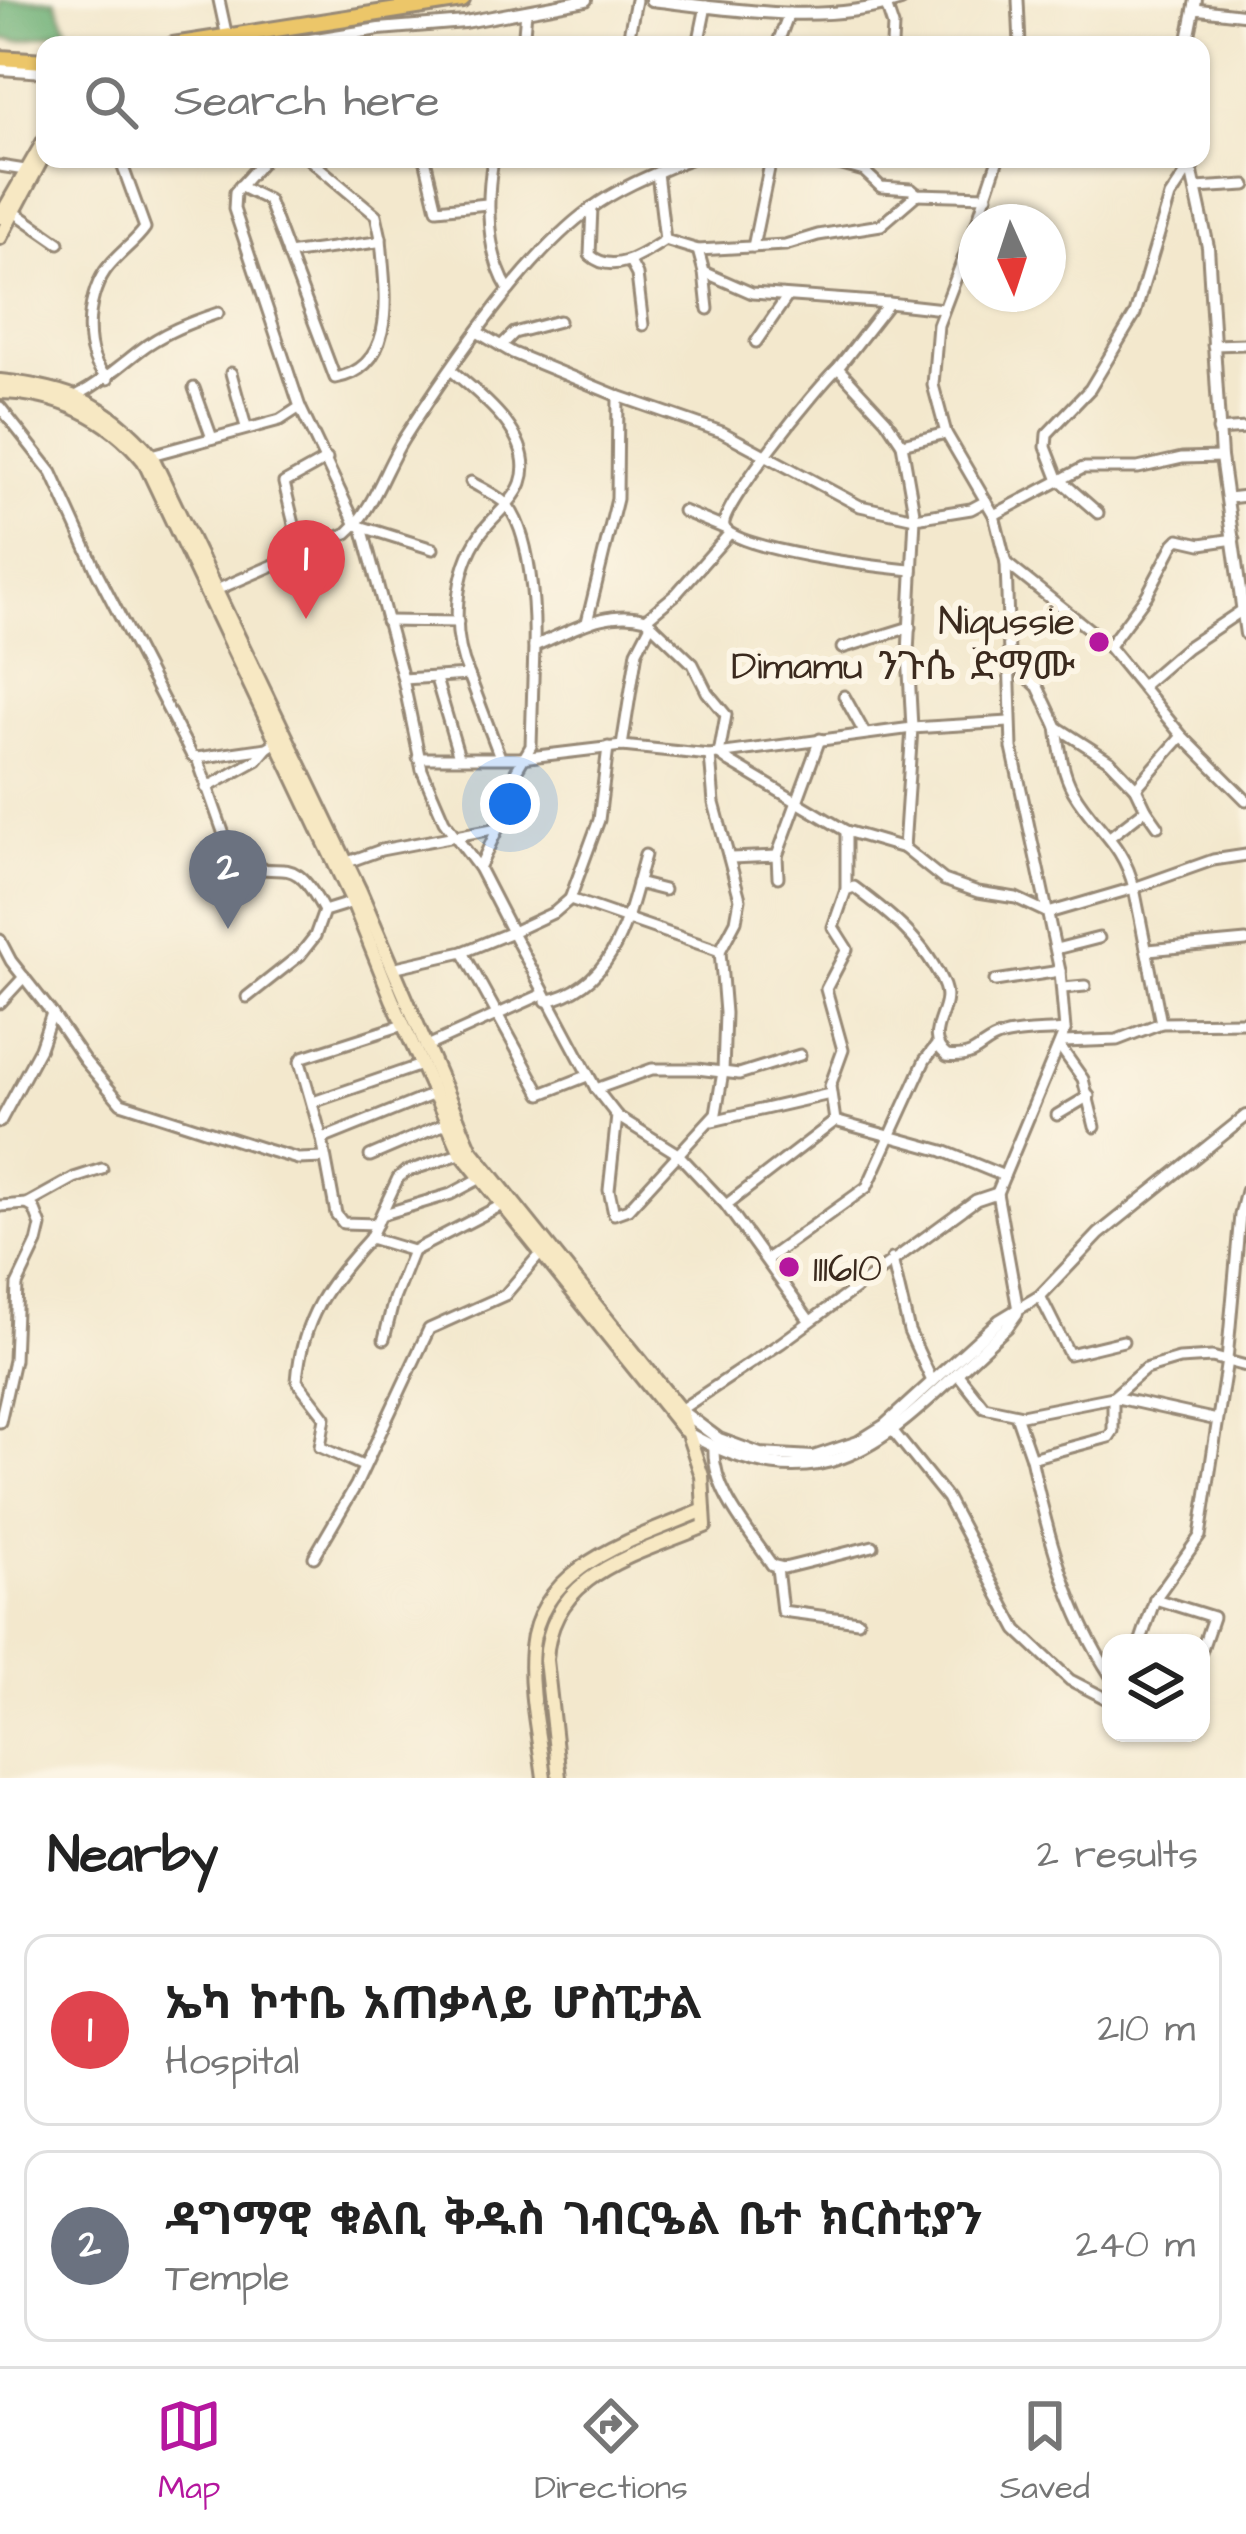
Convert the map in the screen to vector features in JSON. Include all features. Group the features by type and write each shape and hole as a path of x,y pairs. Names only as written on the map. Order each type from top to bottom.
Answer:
{"main road":[{"path":"232,36 391,6 462,0"},
{"path":"0,58 36,60"},
{"path":"0,238 6,214 36,154"},
{"path":"6,214 36,167"},
{"path":"0,381 40,385 76,396 127,427 151,455 353,902 447,1124 680,1410 702,1476 705,1526 595,1574 558,1611 546,1660 559,1778"},
{"path":"0,392 38,395 72,406 102,421 132,446 213,591"},
{"path":"277,742 345,863 479,1179 686,1432"},
{"path":"544,1778 532,1660 544,1606 556,1588 590,1561 704,1510"}],"street":[{"path":"219,0 227,36"},
{"path":"344,36 586,0"},
{"path":"629,36 636,0"},
{"path":"651,0 789,13 837,12 901,0"},
{"path":"1018,0 1019,36"},
{"path":"886,5 892,36"},
{"path":"1189,36 1195,5 1246,15"},
{"path":"700,36 706,6"},
{"path":"524,36 526,11"},
{"path":"780,36 789,13"},
{"path":"0,69 36,71"},
{"path":"0,166 26,170"},
{"path":"108,380 91,356 95,287 145,228 123,168"},
{"path":"255,168 238,186 234,208 300,407 359,526 403,680 418,758 444,820 479,868 596,1089 617,1116 678,1154 726,1205 809,1319"},
{"path":"238,186 268,200 335,378 348,376 380,345 386,320 381,238 376,215 320,168"},
{"path":"427,168 437,209 488,204"},
{"path":"492,168 488,204 497,271 509,290"},
{"path":"213,591 359,526 405,436 509,290 592,207 667,168"},
{"path":"753,247 769,168"},
{"path":"852,168 881,188 911,189 916,194"},
{"path":"985,204 996,168"},
{"path":"1098,513 1058,478 1046,447 1047,434 1090,388 1135,314 1171,196 1187,168"},
{"path":"1191,168 1208,247 1221,457 1243,585 1246,634"},
{"path":"657,172 665,240"},
{"path":"1196,188 1246,185"},
{"path":"592,207 592,258 630,262 665,240 698,250 785,245 881,225 916,194 988,196"},
{"path":"6,214 59,242"},
{"path":"288,254 381,238"},
{"path":"698,250 708,309"},
{"path":"630,262 637,275 643,325"},
{"path":"704,272 752,293 943,309"},
{"path":"958,272 943,309 933,385 946,433 994,515 1006,563 1012,748 1063,988 1063,1040 1089,1096 1095,1127"},
{"path":"756,342 787,297"},
{"path":"622,746 637,651 648,622 726,531 729,506 889,303"},
{"path":"76,396 108,380 167,333 218,313"},
{"path":"501,346 522,329 559,321"},
{"path":"479,333 618,396 670,412 769,454 860,506 915,518 970,509 986,501"},
{"path":"1214,344 1246,344"},
{"path":"838,368 886,419 902,444 915,518 912,728 904,848"},
{"path":"452,371 498,413 522,451 521,484 469,552 460,582 459,644 500,758"},
{"path":"231,373 246,427"},
{"path":"194,388 212,437"},
{"path":"587,622 617,500 618,396"},
{"path":"0,407 52,473 117,611 196,758 233,860 249,867 292,870 306,878 324,911 315,936 300,955 248,998"},
{"path":"151,455 280,420 300,407"},
{"path":"1219,430 1246,428"},
{"path":"902,444 946,433"},
{"path":"994,515 1083,468 1116,470 1182,458 1221,457"},
{"path":"301,553 284,483 327,459"},
{"path":"471,482 506,504 526,559 535,615 531,746 521,758 479,868"},
{"path":"1228,498 1246,496"},
{"path":"683,511 726,531 851,565 912,570"},
{"path":"359,526 433,550"},
{"path":"1109,646 1147,595 1179,539 1201,544 1234,539"},
{"path":"1006,563 1109,646 1182,736 1246,800"},
{"path":"1143,685 1186,648 1244,609"},
{"path":"534,646 587,622 616,616 648,622 684,653 726,715 714,754 714,803 731,858 740,911 720,952 723,1072 716,1113 628,1209 614,1214 609,1190 617,1116"},
{"path":"386,621 458,622"},
{"path":"842,648 910,627"},
{"path":"1008,658 1038,687 1057,727 1071,788 1121,851 1134,888 1161,1023"},
{"path":"403,680 469,675"},
{"path":"436,679 459,757"},
{"path":"844,696 864,732"},
{"path":"418,758 521,758 622,746 714,754 864,732 1010,722"},
{"path":"1057,727 1110,761 1136,788 1158,826"},
{"path":"1136,788 1182,736"},
{"path":"778,877 777,856 820,739"},
{"path":"196,758 277,742"},
{"path":"206,788 257,760 277,742"},
{"path":"392,968 463,952 556,913 570,899 599,820 608,747"},
{"path":"714,754 846,831 904,848 944,880 1016,898 1048,913 1213,860 1246,854"},
{"path":"1111,836 1146,809"},
{"path":"345,863 381,850 498,828"},
{"path":"835,1121 830,1094 843,1049 826,989 847,950 833,928 846,890 846,831"},
{"path":"425,1047 544,998 567,997 588,985 618,943 645,854"},
{"path":"731,858 777,856"},
{"path":"637,883 664,890"},
{"path":"767,1259 867,1187 925,1060 936,1046 945,988 920,947 892,915 854,886 846,890"},
{"path":"570,899 720,952"},
{"path":"324,911 353,902"},
{"path":"1056,949 1099,938"},
{"path":"0,940 85,1061 121,1102 298,1159 325,1158"},
{"path":"1148,950 1246,941"},
{"path":"463,952 541,1094 587,1076"},
{"path":"995,981 1060,971"},
{"path":"0,1003 24,977"},
{"path":"1063,988 1085,986"},
{"path":"0,1122 40,1048 52,1013"},
{"path":"936,1046 947,1056 965,1057 995,1038 1117,1040 1161,1023 1246,1022"},
{"path":"403,1025 303,1057 300,1065 339,1219 349,1224 381,1219 479,1179"},
{"path":"686,1432 758,1464 818,1467 848,1456 896,1422 1006,1328 1018,1310 1017,1288 1000,1228 997,1192 1063,1040"},
{"path":"596,1089 652,1069 753,1071 800,1054"},
{"path":"313,1102 421,1065"},
{"path":"322,1139 434,1094"},
{"path":"710,1122 830,1094"},
{"path":"1057,1115 1089,1096"},
{"path":"997,1192 976,1200 680,1410 719,1439 760,1454 834,1453 858,1442 896,1422 932,1381 1000,1320 1040,1296 1099,1234 1246,1116"},
{"path":"835,1121 943,1151 1004,1176"},
{"path":"726,1205 835,1121"},
{"path":"370,1156 447,1124"},
{"path":"363,1466 320,1447 325,1418 296,1377 311,1315 370,1238 390,1189 405,1172 466,1151"},
{"path":"0,1206 27,1204 74,1178 102,1169"},
{"path":"1143,1634 1155,1599 1201,1536 1246,1191"},
{"path":"0,1422 14,1360 17,1285 41,1226 39,1215 27,1204"},
{"path":"384,1339 413,1250 500,1206"},
{"path":"370,1238 413,1250"},
{"path":"314,1557 336,1524 405,1386 428,1329 505,1295 540,1254"},
{"path":"892,1258 909,1331 932,1381"},
{"path":"1040,1296 1069,1354 1123,1341"},
{"path":"1233,1306 1246,1304"},
{"path":"1031,1458 1109,1436 1114,1396 1145,1369 1212,1357 1246,1366"},
{"path":"0,1361 14,1360"},
{"path":"957,1372 984,1406 1016,1414 1040,1414 1114,1396 1217,1420"},
{"path":"1016,1414 1055,1555 1102,1659"},
{"path":"896,1422 947,1498 1017,1630 1070,1680 1102,1696"},
{"path":"714,1448 713,1466 722,1485 777,1568 782,1611 858,1621"},
{"path":"777,1568 873,1546"},
{"path":"1155,1599 1213,1617 1207,1634"}],"green space":[{"path":"0,0 55,0 68,30 19,41 0,38"}],"place":[{"name":"ኤካ ኮተቤ አጠቃላይ ሆስፒታል","path":"306,619"},
{"name":"Nigussie Dimamu ንጉሴ ድማሙ","path":"1099,642"},
{"name":"ዳግማዊ ቁልቢ ቅዱስ ገብርዔል ቤተ ክርስቲያን","path":"228,929"},
{"name":"111610","path":"789,1267"}]}
